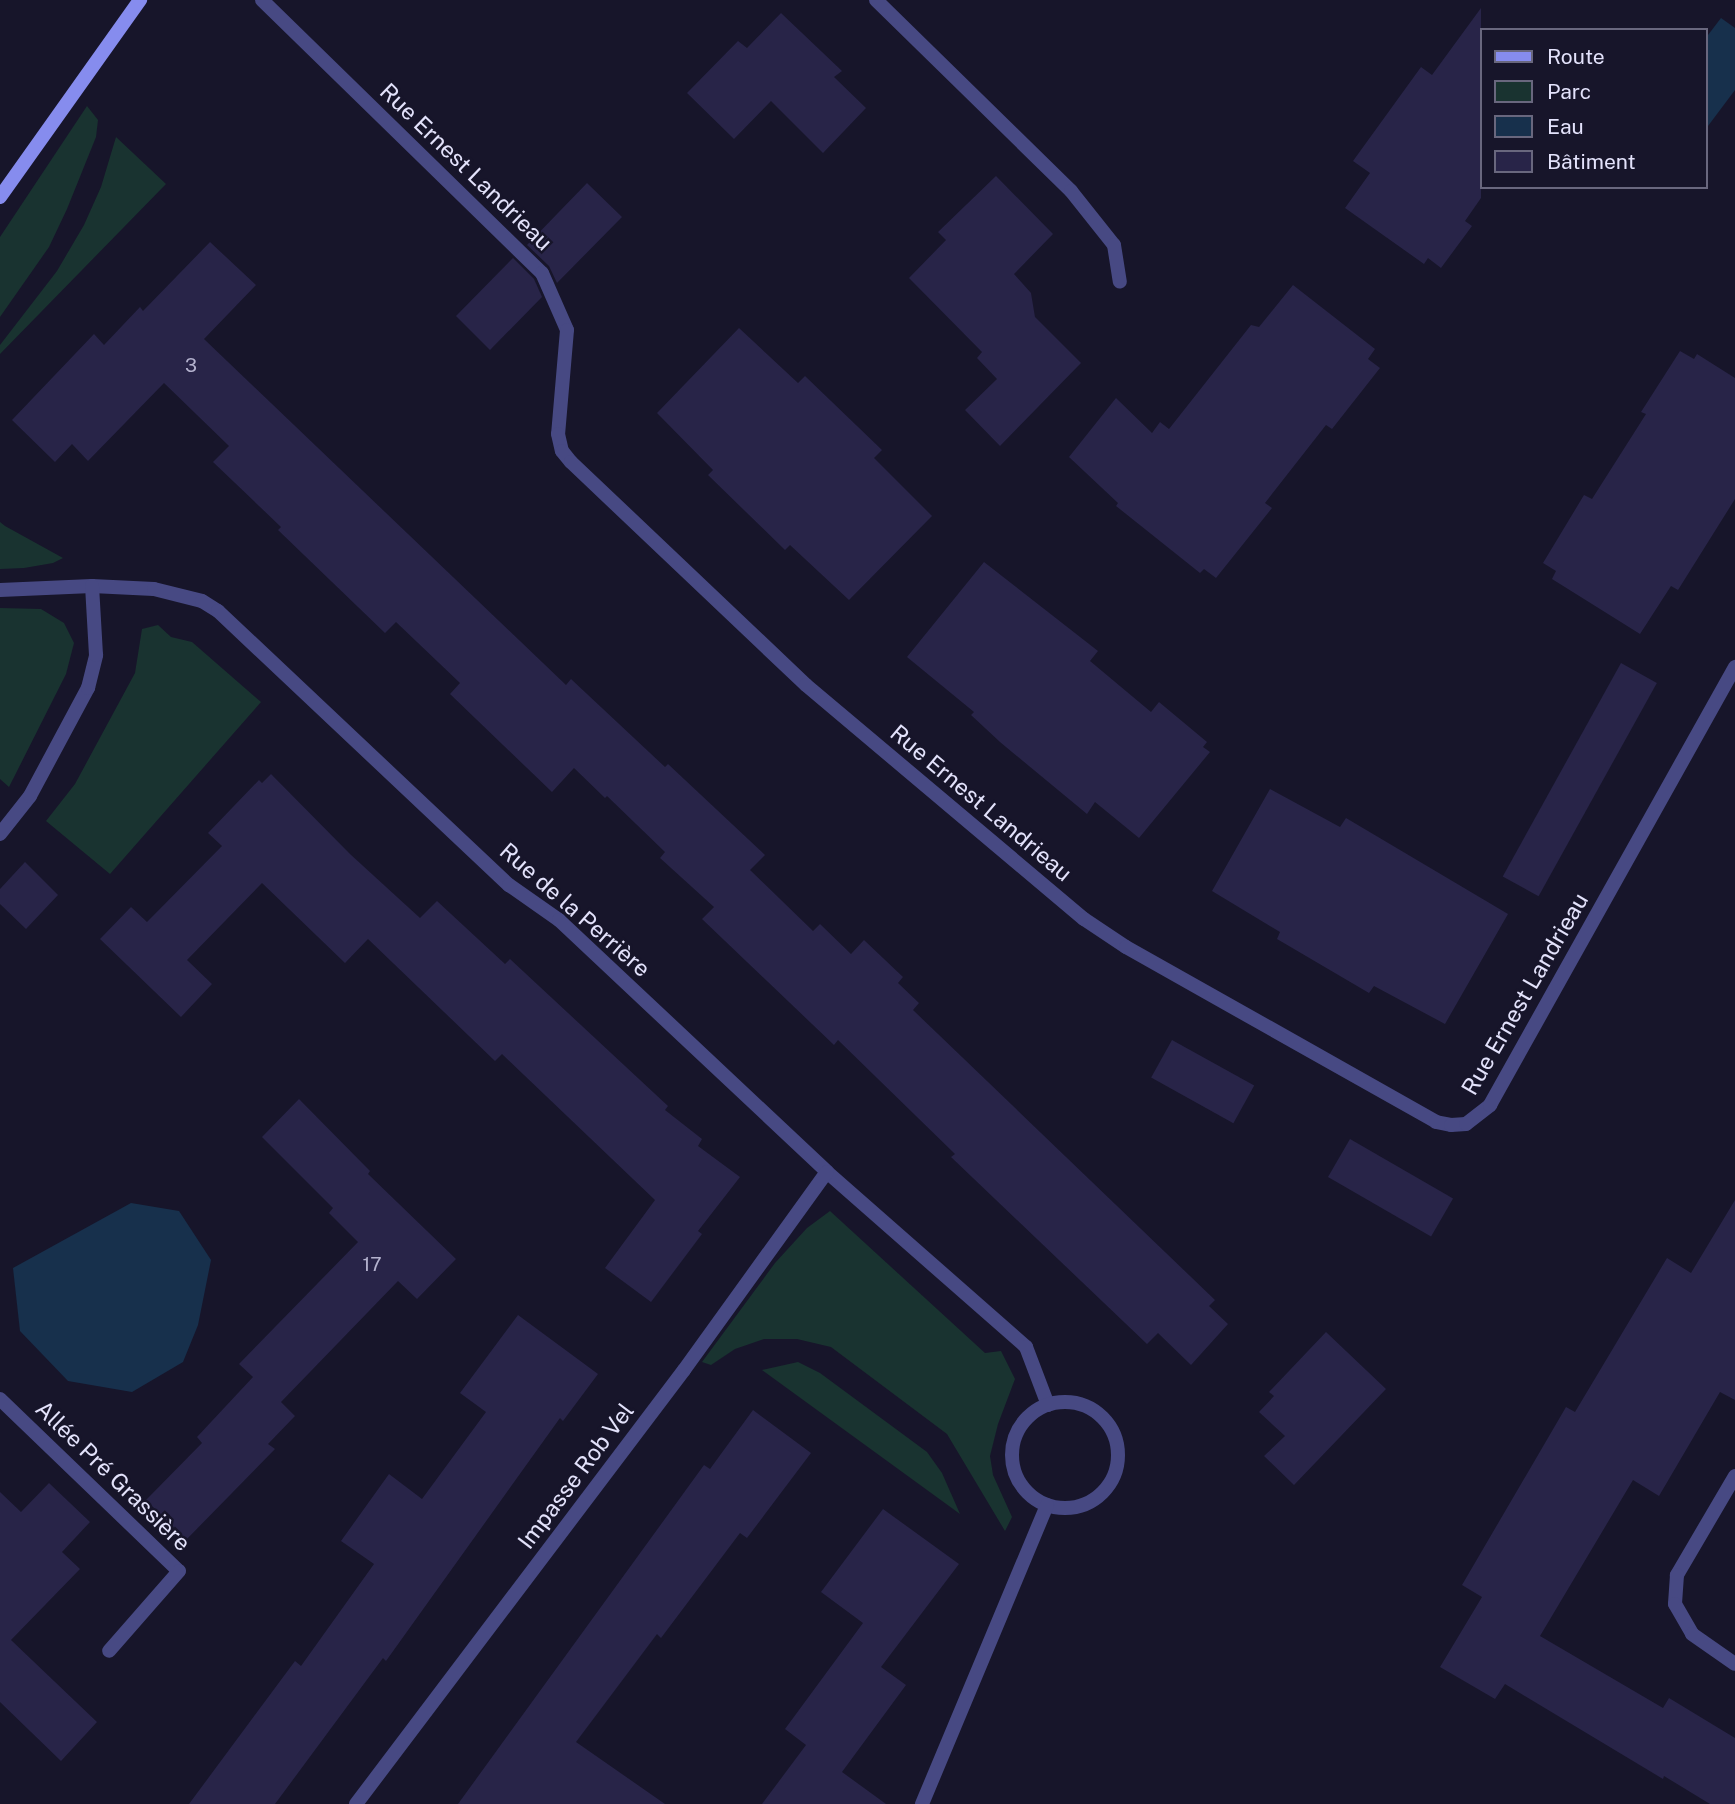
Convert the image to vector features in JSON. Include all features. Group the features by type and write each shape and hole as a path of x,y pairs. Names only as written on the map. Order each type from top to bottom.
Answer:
{"street":[{"path":"0,197 140,0"},
{"name":"Rue Ernest Landrieau","path":"262,0 542,273 567,330 558,434 562,451 571,462 806,685 1084,919 1126,947 1436,1122 1466,1124 1490,1105 1735,667"},
{"path":"876,0 1072,191 1114,246 1120,282"},
{"path":"0,834 30,796 88,688 96,655 92,586"},
{"name":"Rue de la Perrière","path":"0,590 92,586 154,589 202,601 218,611 509,885 559,920 827,1172 1027,1347 1048,1405"},
{"name":"Impasse Rob Vel","path":"356,1804 684,1370 827,1172"},
{"name":"Allée Pré Grassière","path":"0,1399 179,1571 109,1651"},
{"path":"1066,1402 1085,1406 1100,1415 1112,1429 1118,1447 1117,1465 1111,1482 1099,1496 1083,1505 1065,1508 1047,1505 1021,1485 1014,1471 1013,1454 1022,1424 1048,1405 1066,1402"},
{"path":"1735,1476 1677,1575 1675,1604 1692,1634 1735,1664"},
{"path":"922,1804 1047,1505"}],"green space":[{"path":"87,106 98,120 96,137 67,209 49,247 0,317 0,237"},
{"path":"116,137 166,184 0,354 0,345 57,271 84,225 101,187"},
{"path":"0,522 63,558 53,563 0,569"},
{"path":"0,608 41,609 64,623 74,643 66,674 9,787 0,779"},
{"path":"158,625 171,637 192,642 261,702 110,874 46,821 75,784 135,673 142,629"},
{"path":"830,1211 985,1353 1001,1351 1015,1379 998,1424 990,1456 993,1475 1012,1517 1005,1531 947,1434 831,1347 797,1339 764,1339 735,1349 711,1365 702,1362 775,1263 807,1228"},
{"path":"798,1362 820,1373 927,1452 942,1473 960,1514 762,1370"}],"water":[{"path":"1721,18 1735,28 1735,90 1707,127 1707,36"},
{"path":"131,1203 179,1211 211,1260 198,1325 183,1362 132,1392 68,1381 20,1331 13,1268"}],"building":[{"path":"1481,8 1481,198 1465,221 1472,226 1441,268 1428,258 1424,264 1345,208 1370,173 1353,161 1421,67 1432,75"},
{"path":"781,13 842,71 834,77 866,108 823,153 771,101 734,139 687,93 738,41 747,48"},
{"path":"996,176 1053,234 1014,274 1031,293 1035,317 1081,363 1000,446 965,410 997,379 977,358 982,352 909,278 946,240 938,232"},
{"path":"587,183 622,217 557,283 549,266 527,245"},
{"path":"210,242 256,285 204,339 566,685 571,679 665,767 668,764 765,855 750,870 813,931 820,924 851,954 864,940 903,977 898,983 919,1003 913,1010 1215,1300 1209,1306 1228,1324 1191,1365 1158,1333 1147,1344 951,1157 955,1154 838,1040 834,1045 702,919 714,907 660,858 665,852 607,796 605,798 574,768 552,792 450,694 460,683 396,622 385,633 278,530 281,527 213,462 229,446 164,383 88,461 72,444 55,462 12,420 94,334 104,345 140,307 143,311"},
{"path":"513,258 534,279 542,297 490,350 456,316"},
{"path":"1293,285 1375,349 1368,359 1380,368 1332,429 1326,425 1265,503 1272,508 1216,578 1204,569 1200,573 1116,506 1118,503 1069,457 1116,398 1152,433 1160,422 1169,429 1251,325 1259,327"},
{"path":"739,328 798,383 805,376 882,450 874,458 932,516 849,600 790,545 785,550 708,475 713,470 657,413"},
{"path":"1680,351 1694,359 1697,354 1735,378 1735,499 1678,590 1671,586 1640,634 1552,579 1556,571 1543,563 1584,495 1592,499 1646,414 1641,412"},
{"path":"984,562 1098,651 1090,661 1151,712 1159,702 1207,742 1203,747 1210,752 1139,838 1095,802 1087,814 1000,742 971,715 974,712 907,657"},
{"path":"1621,663 1657,683 1539,896 1503,876"},
{"path":"271,774 350,854 420,918 437,901 505,964 510,959 668,1106 665,1110 702,1139 698,1146 740,1177 698,1231 702,1234 651,1302 605,1268 655,1200 502,1054 495,1061 368,939 345,963 262,883 187,960 212,984 181,1017 100,939 131,907 147,922 222,846 208,833 259,780 262,783"},
{"path":"1270,789 1340,827 1346,818 1508,914 1445,1024 1374,986 1369,993 1277,939 1280,932 1212,891"},
{"path":"25,862 58,895 26,929 0,904 0,889"},
{"path":"1172,1040 1254,1086 1233,1123 1151,1078"},
{"path":"299,1099 370,1171 368,1174 456,1259 417,1299 398,1281 281,1402 295,1416 268,1444 275,1449 186,1540 146,1500 202,1443 197,1437 253,1377 239,1364 358,1242 329,1213 333,1208 262,1137"},
{"path":"1350,1139 1453,1198 1431,1237 1328,1177"},
{"path":"1735,1200 1735,1400 1720,1392 1659,1496 1633,1480 1540,1636 1663,1708 1669,1698 1735,1738 1735,1804 1710,1804 1664,1776 1663,1779 1505,1684 1495,1699 1440,1667 1482,1597 1462,1585 1566,1407 1575,1412 1667,1258 1691,1273"},
{"path":"518,1315 598,1374 563,1421 560,1418 386,1661 383,1658 275,1804 189,1804 295,1661 301,1666 374,1564 341,1541 389,1474 422,1499 486,1412 460,1393"},
{"path":"1326,1332 1386,1389 1294,1485 1264,1456 1285,1436 1259,1412 1274,1396 1269,1392"},
{"path":"753,1410 811,1453 747,1538 740,1533 661,1638 657,1634 576,1742 665,1804 458,1804 704,1465 710,1469"},
{"path":"49,1483 90,1522 62,1552 80,1569 11,1640 97,1722 61,1761 0,1702 0,1492 21,1512"},
{"path":"883,1509 959,1564 881,1667 906,1685 842,1772 886,1804 762,1804 806,1745 785,1729 863,1623 821,1592"}]}
